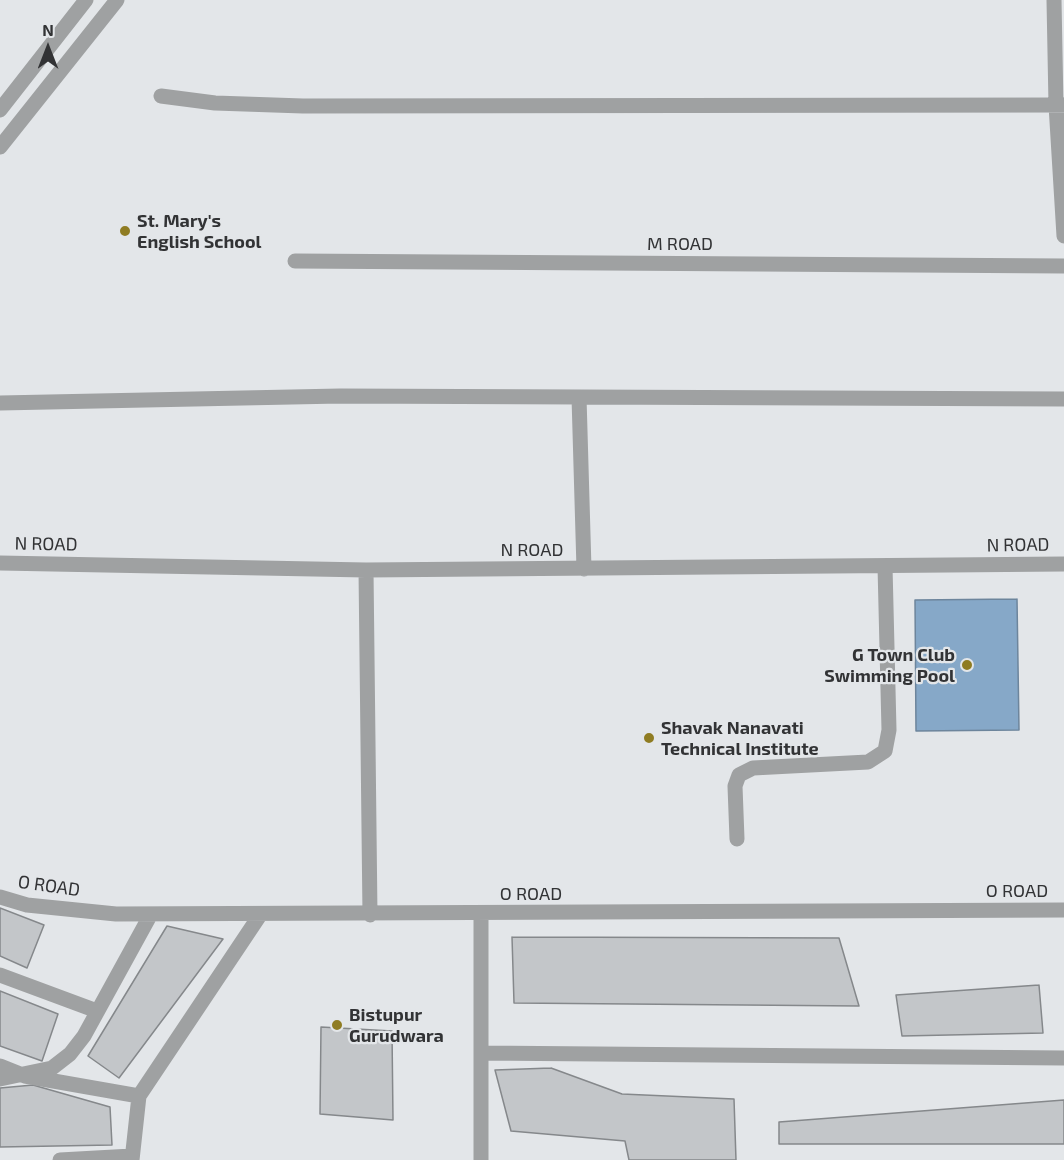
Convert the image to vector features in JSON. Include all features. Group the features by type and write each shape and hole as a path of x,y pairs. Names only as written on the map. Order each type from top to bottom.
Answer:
{"street":[{"path":"0,110 86,0"},
{"path":"0,147 117,0"},
{"path":"1054,0 1064,236"},
{"path":"161,96 214,103 303,106 1060,105"},
{"name":"M ROAD","path":"295,261 1064,266"},
{"path":"0,402 340,396 1064,399"},
{"path":"579,397 584,569"},
{"name":"N ROAD","path":"0,563 366,570 1064,564"},
{"path":"737,839 735,786 739,775 753,768 868,762 885,751 889,729 885,566"},
{"path":"366,570 370,915"},
{"name":"O ROAD","path":"0,897 27,905 116,914 370,915 1064,910"},
{"path":"0,1079 25,1076 52,1068 70,1054 98,1011 151,914"},
{"path":"480,1160 481,914"},
{"path":"60,1160 132,1158 139,1096 260,915"},
{"path":"0,975 98,1011"},
{"path":"481,1053 1064,1058"},
{"path":"0,1066 25,1076 139,1096"}],"water":[{"name":"G Town Club Swimming Pool","path":"1017,599 1019,730 916,731 915,600"}],"building":[{"path":"0,908 44,925 27,968 0,956"},
{"path":"167,926 223,939 119,1078 88,1056"},
{"path":"512,937 839,938 859,1006 514,1003"},
{"path":"1039,985 1043,1033 902,1036 896,995"},
{"path":"0,991 58,1014 42,1061 0,1046"},
{"path":"321,1027 392,1031 393,1120 320,1114"},
{"path":"551,1068 622,1094 734,1099 736,1160 629,1160 625,1141 511,1131 495,1070"},
{"path":"33,1085 110,1107 112,1145 0,1147 0,1088"},
{"path":"1064,1100 1064,1144 779,1144 779,1122"}],"place":[{"name":"St. Mary's English School","path":"125,231"},
{"name":"G Town Club Swimming Pool","path":"967,665"},
{"name":"Shavak Nanavati Technical Institute","path":"649,738"},
{"name":"Bistupur Gurudwara","path":"337,1025"}]}
